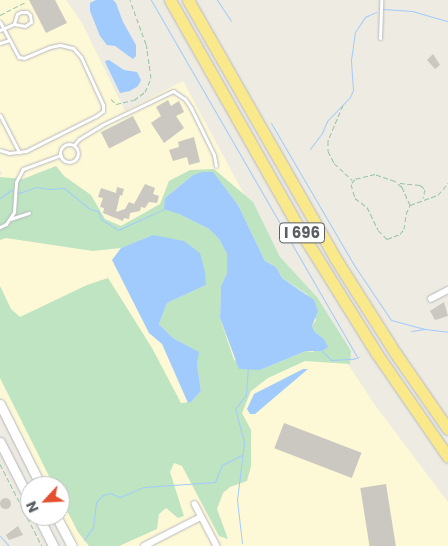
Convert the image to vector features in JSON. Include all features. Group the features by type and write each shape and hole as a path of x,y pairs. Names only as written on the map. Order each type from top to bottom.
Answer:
{"highway":[{"name":"I 696","path":"170,0 330,280 377,354 448,456"},
{"name":"I 696","path":"188,0 335,258 391,346 448,429"}],"main road":[{"path":"0,404 36,476"},
{"path":"0,442 20,481"},
{"path":"14,469 20,464 31,467"},
{"path":"43,526 53,546"},
{"path":"61,526 72,546"}],"street":[{"path":"431,299 448,290"},
{"path":"195,504 217,546"},
{"path":"144,546 201,517"}],"lane":[{"path":"380,38 381,0"},
{"path":"2,29 14,24 22,27 29,24 31,22 30,15 27,12 21,12 18,14 14,24"},
{"path":"0,22 2,29 19,57 24,58 50,47 73,48 81,57 103,105 103,111 96,116 39,145 19,152 0,150"},
{"path":"0,43 9,40"},
{"path":"60,154 61,149 65,145 74,145 85,135 102,125 173,91 185,99 191,108 214,155 216,166"},
{"path":"0,115 19,152"},
{"path":"60,154 67,162 75,160 78,152 74,145"},
{"path":"10,219 15,204 16,182 23,169 60,154"},
{"path":"0,228 10,219 29,213"}],"path":[{"path":"111,99 116,104 134,100 145,92 151,78 146,44 130,0"},
{"path":"0,15 27,2"},
{"path":"343,106 328,141 328,151 334,163 352,181"},
{"path":"352,181 375,174 400,183 420,185 425,189 423,199"},
{"path":"352,181 351,187 355,198 367,207 378,230 387,239 400,234 404,229 406,214 410,205 438,195 448,183"},
{"path":"400,183 410,205"},
{"path":"0,464 42,546"}],"shaded area":[{"path":"0,0 66,0 82,23 125,111 183,81 267,237 375,405 448,502 448,546 77,546 66,526 70,526 70,476 39,476 0,398 0,175 2,174 0,170"}],"green space":[{"path":"56,166 64,176 91,195 105,219 121,226 160,204 169,181 190,170 214,169 253,202 280,257 317,297 351,351 350,364 305,361 268,378 251,391 242,413 251,430 251,466 247,481 230,487 223,493 217,509 228,539 219,536 182,466 174,463 170,472 184,516 178,518 166,508 159,514 157,529 119,546 89,546 78,532 70,516 70,476 49,476 0,378 0,286 11,309 20,317 87,285 108,278 152,348 181,403 191,402 201,391 197,364 198,352 173,338 159,324 167,303 206,285 154,235 121,248 93,251 6,238 0,240 0,177 23,179","holes":["213,173 238,205 265,261 276,267 282,278 307,294 316,320 312,326 315,332 324,339 313,352 306,351 260,370 234,360 220,318 221,286 227,273 227,254 219,239 209,229 179,214 165,198 193,175"]}],"water":[{"path":"96,0 113,0 116,3 123,22 136,45 136,56 133,59 115,46 107,45 100,36 90,11 90,3"},
{"path":"109,60 124,70 137,72 141,80 138,86 130,91 120,93 105,61"},
{"path":"213,172 238,205 265,261 276,267 282,278 314,300 318,311 312,326 315,332 324,339 328,347 322,351 306,351 260,370 239,369 220,318 221,286 227,273 227,254 219,239 209,229 179,214 164,209 165,198 193,175"},
{"path":"153,235 184,241 200,253 205,272 206,285 167,303 159,324 173,338 199,352 197,364 201,391 188,403 162,344 149,333 112,260 121,248"},
{"path":"303,369 308,369 255,414 250,414 247,409 254,394"}],"building":[{"path":"29,0 55,0 67,23 46,33"},
{"path":"433,54 440,65 435,69 427,60"},
{"path":"168,100 171,106 179,101 184,112 176,116 184,128 164,143 151,123 161,116 156,107"},
{"path":"133,116 141,132 109,148 101,132"},
{"path":"194,137 200,162 189,165 187,157 173,161 169,150 179,147 178,142"},
{"path":"145,184 155,188 153,194 159,196 157,203 149,202 145,208 141,207 140,211 130,213 129,219 124,218 123,221 103,213 104,208 100,207 103,198 98,197 101,188 116,193 117,187 124,189 122,196 120,195 116,212 125,209 129,202 134,204"},
{"path":"444,302 448,316 435,320 430,311"},
{"path":"284,423 361,453 352,478 274,448"},
{"path":"386,484 396,546 369,546 360,488"},
{"path":"3,498 7,498 10,503 9,507 3,508 0,505 0,501"},
{"path":"18,526 23,535 9,540 6,535"}],"waterway":[{"path":"151,0 357,357"},
{"path":"217,0 231,21"},
{"path":"382,9 412,11 448,21"},
{"path":"310,149 322,133 327,121 350,97 353,90 351,60 355,32 365,17 376,12"},
{"path":"271,123 354,265 391,320 425,329 448,332"},
{"path":"0,198 11,190 19,193 36,187 48,189 64,188 90,209 98,211 101,219 118,230 164,209"},
{"path":"411,331 425,329"},
{"path":"322,351 331,360 359,357"},
{"path":"242,543 237,500 244,442 235,409 246,395 248,368"},
{"path":"84,540 93,527 96,502 103,495 110,493 120,497 144,487 215,482 222,465 242,455"},
{"path":"0,536 9,546"}]}
